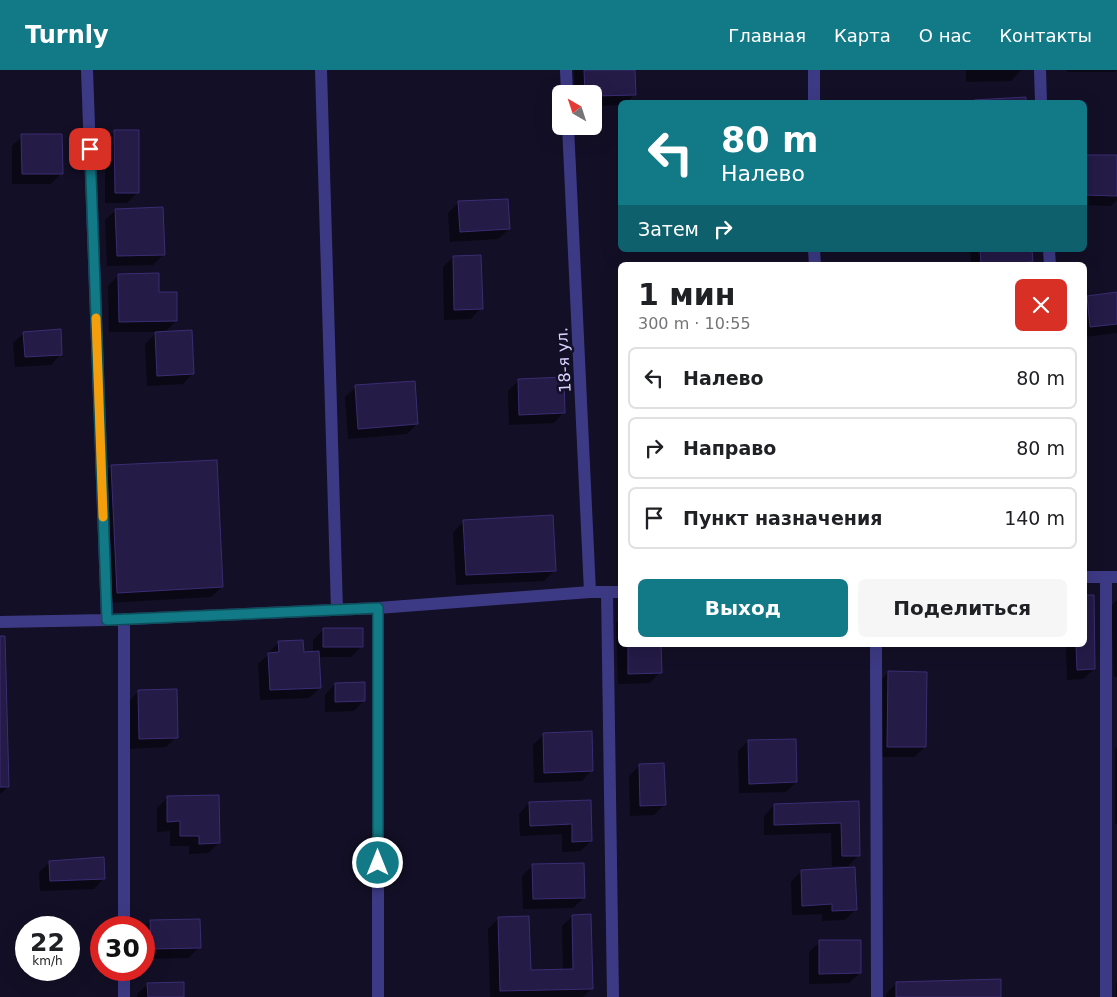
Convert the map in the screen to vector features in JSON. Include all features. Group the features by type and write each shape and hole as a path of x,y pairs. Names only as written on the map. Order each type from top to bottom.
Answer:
{"street":[{"path":"87,70 107,620"},
{"path":"321,70 337,610"},
{"path":"566,70 567,85"},
{"path":"814,70 814,100"},
{"path":"1040,70 1041,100"},
{"name":"18-я ул.","path":"568,135 590,592"},
{"path":"1087,577 1111,577 1106,997"},
{"path":"0,622 107,620 337,610 590,592 618,592"},
{"path":"607,592 614,997"},
{"path":"378,608 378,997"},
{"path":"124,619 124,916"},
{"path":"876,647 877,997"},
{"path":"124,981 124,997"}],"building":[{"path":"584,70 635,70 636,95 602,96 602,85 585,85"},
{"path":"1026,97 1026,100 974,100"},
{"path":"114,130 139,130 139,193 115,193"},
{"path":"21,134 62,134 63,174 22,174"},
{"path":"1087,155 1117,155 1117,196 1087,195"},
{"path":"508,199 510,229 460,232 458,201"},
{"path":"163,207 165,255 117,256 115,209"},
{"path":"980,252 1032,252 1033,262 981,262"},
{"path":"481,255 483,309 454,310 453,256"},
{"path":"159,273 159,292 177,292 177,321 119,322 118,274"},
{"path":"1117,292 1117,324 1090,327 1087,296"},
{"path":"61,329 62,355 25,357 23,332"},
{"path":"192,330 194,374 157,376 155,332"},
{"path":"564,377 565,413 519,415 518,379"},
{"path":"415,381 418,424 358,429 355,385"},
{"path":"217,460 223,587 117,593 111,465"},
{"path":"553,515 556,571 466,575 463,520"},
{"path":"1087,595 1094,595 1095,669 1077,670 1076,647 1087,647"},
{"path":"323,628 363,628 363,647 323,647"},
{"path":"0,636 5,636 9,787 0,787"},
{"path":"303,640 304,652 319,651 321,688 270,690 268,653 279,652 278,641"},
{"path":"628,647 661,647 662,673 628,674"},
{"path":"888,671 927,672 926,747 887,747"},
{"path":"365,682 365,701 335,702 335,683"},
{"path":"177,689 178,738 139,739 138,690"},
{"path":"592,731 593,771 544,773 543,733"},
{"path":"796,739 797,782 749,784 748,740"},
{"path":"664,763 666,805 640,806 639,764"},
{"path":"219,795 220,843 199,844 199,836 180,836 180,821 167,822 167,796"},
{"path":"591,800 592,841 572,842 572,824 530,826 529,802"},
{"path":"859,801 860,856 842,856 841,823 774,825 774,804"},
{"path":"104,857 105,879 50,881 49,861"},
{"path":"584,863 585,898 533,899 532,864"},
{"path":"855,867 857,910 832,911 832,904 802,906 801,870"},
{"path":"591,914 593,989 500,991 498,917 529,916 531,970 573,969 572,915"},
{"path":"200,919 201,948 155,949 155,920"},
{"path":"819,940 861,940 861,973 819,974"},
{"path":"1001,979 1001,997 896,997 896,982"},
{"path":"184,982 184,997 148,997 147,983"}],"slow traffic":[{"path":"96,318 103,517"}],"route":[{"path":"90,149 107,620 378,608 378,863"}]}
